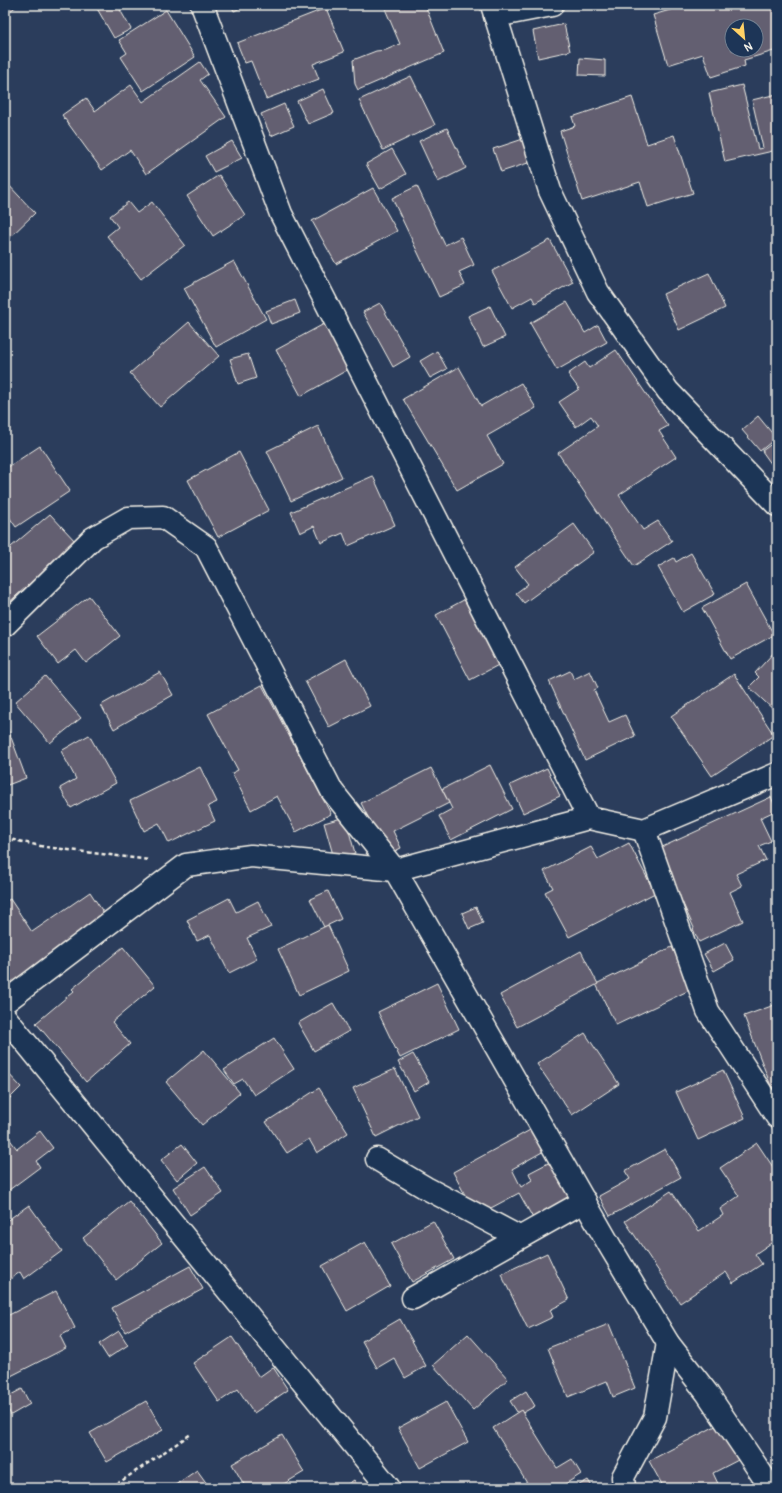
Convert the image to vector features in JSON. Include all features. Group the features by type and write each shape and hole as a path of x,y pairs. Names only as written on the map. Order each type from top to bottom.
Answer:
{"street":[{"path":"202,5 282,214 589,818"},
{"path":"552,5 494,11 550,191 598,292 668,391 777,505"},
{"path":"5,625 93,538 128,518 164,517 206,547 332,791 395,870 668,1343 707,1393 771,1488"},
{"path":"5,1002 186,865 252,856 395,870 589,818 644,830 777,774"},
{"path":"644,830 708,1011 777,1117"},
{"path":"5,1017 389,1488"},
{"path":"377,1159 426,1188 519,1237"},
{"path":"413,1298 585,1201"},
{"path":"624,1488 623,1477 656,1417 668,1343"}],"path":[{"path":"5,838 45,848 186,865"},
{"path":"111,1488 191,1434"}],"building":[{"path":"5,5 18,5 5,15"},
{"path":"95,5 124,5 119,8 131,29 114,38"},
{"path":"231,5 247,5 234,11"},
{"path":"306,5 321,5 307,9"},
{"path":"386,5 425,5 444,53 358,90 355,84 353,60 400,44 386,11"},
{"path":"687,5 777,5 777,50 764,54 764,18 724,18 724,58 751,58 744,60 745,66 711,77 703,54 668,65 653,15"},
{"path":"326,8 344,52 313,64 319,79 266,99 251,61 245,63 237,43"},
{"path":"166,10 195,57 143,91 121,57 127,53 119,40"},
{"path":"564,24 570,51 538,58 533,31"},
{"path":"580,58 605,60 605,76 579,75"},
{"path":"200,62 208,74 200,80 226,117 146,174 130,150 102,170 62,115 86,98 95,111 131,85 143,102"},
{"path":"411,76 435,125 383,150 359,100"},
{"path":"742,85 758,149 763,148 752,100 777,94 777,150 725,162 709,93"},
{"path":"323,89 334,113 308,124 297,101"},
{"path":"632,97 647,144 674,135 693,193 648,207 640,182 582,201 560,131 575,126 572,117"},
{"path":"284,104 294,126 271,136 261,114"},
{"path":"447,128 466,168 438,182 419,141"},
{"path":"526,138 534,161 501,172 493,149"},
{"path":"232,141 242,158 214,172 205,156"},
{"path":"392,149 406,174 380,189 366,164"},
{"path":"219,175 245,215 213,236 187,196"},
{"path":"5,181 35,213 5,242"},
{"path":"417,186 445,245 461,237 474,265 459,272 465,285 439,297 392,198"},
{"path":"373,188 397,231 336,264 312,221"},
{"path":"128,202 137,213 152,202 185,245 141,279 107,236 118,227 110,216"},
{"path":"550,240 573,282 535,303 532,297 512,308 492,271"},
{"path":"234,261 266,319 216,347 184,288"},
{"path":"709,273 725,308 679,330 663,294"},
{"path":"295,300 300,313 271,324 266,311"},
{"path":"567,302 585,333 598,325 607,342 557,370 530,323"},
{"path":"380,303 410,357 393,367 363,312"},
{"path":"490,306 505,337 483,347 468,316"},
{"path":"189,322 219,356 160,407 130,373"},
{"path":"324,324 349,369 301,396 276,350"},
{"path":"616,350 668,426 659,431 676,457 619,495 643,530 658,521 672,541 634,566 558,453 598,426 591,416 576,427 559,402 579,389 568,374 585,362 589,368"},
{"path":"437,351 447,369 430,378 420,361"},
{"path":"248,354 256,378 238,384 230,359"},
{"path":"459,367 481,406 521,383 536,408 487,436 503,464 457,490 403,399"},
{"path":"758,416 776,438 760,451 742,430"},
{"path":"318,426 342,477 291,501 267,451"},
{"path":"777,440 777,472 762,451"},
{"path":"40,446 70,491 16,527 5,511 5,469"},
{"path":"239,452 269,510 218,537 188,480"},
{"path":"373,476 395,525 348,546 343,533 321,543 314,526 300,533 291,512"},
{"path":"50,514 76,542 5,606 5,552"},
{"path":"574,524 594,552 524,603 516,593 528,584 515,567"},
{"path":"691,553 715,594 683,612 658,567 674,558 676,562"},
{"path":"746,584 774,635 730,659 702,608"},
{"path":"89,596 120,636 86,663 76,650 58,664 37,636"},
{"path":"471,596 506,661 470,680 436,615"},
{"path":"777,649 777,713 749,687 759,677 755,673"},
{"path":"346,659 370,706 329,727 305,681"},
{"path":"570,671 574,679 590,671 598,688 594,690 609,722 625,715 635,736 585,760 549,681"},
{"path":"160,672 173,695 114,729 101,705"},
{"path":"734,674 774,735 712,776 671,716"},
{"path":"45,676 81,718 50,743 15,702"},
{"path":"262,685 331,814 296,832 277,796 251,810 232,773 238,770 208,714"},
{"path":"5,721 26,778 5,786"},
{"path":"89,735 116,783 71,808 60,788 76,779 61,751"},
{"path":"490,765 512,809 451,840 439,816 452,809 442,789"},
{"path":"200,767 217,802 208,806 215,821 169,843 159,823 144,831 130,801"},
{"path":"431,768 449,803 393,831 401,848 387,855 361,803"},
{"path":"547,768 560,796 523,813 510,785"},
{"path":"771,797 777,810 760,818 771,841 759,846 766,860 736,874 742,886 730,892 743,921 699,942 658,849"},
{"path":"345,817 355,853 334,858 324,823"},
{"path":"629,843 655,893 569,937 545,892 553,888 544,871 591,847 598,859"},
{"path":"328,891 341,919 324,927 310,899"},
{"path":"90,892 107,918 5,987 5,902 10,899 32,932"},
{"path":"229,898 236,912 258,901 271,927 247,938 257,959 229,973 210,935 197,941 187,920"},
{"path":"476,907 483,923 469,929 462,913"},
{"path":"328,925 349,971 299,995 278,949"},
{"path":"725,943 734,960 714,971 704,954"},
{"path":"123,947 155,986 112,1022 130,1044 86,1082 36,1023 74,991 72,989"},
{"path":"672,947 692,989 616,1025 596,984"},
{"path":"581,951 598,984 517,1027 500,995"},
{"path":"437,983 459,1029 400,1058 378,1012"},
{"path":"333,1003 349,1031 314,1051 298,1023"},
{"path":"777,1004 777,1099 776,1099 744,1016"},
{"path":"585,1033 619,1084 572,1115 537,1064"},
{"path":"274,1038 294,1069 254,1095 243,1079 234,1084 224,1070"},
{"path":"204,1050 240,1093 202,1125 166,1082"},
{"path":"413,1054 429,1082 414,1091 398,1062"},
{"path":"395,1069 418,1116 376,1137 353,1088"},
{"path":"5,1070 21,1087 5,1103"},
{"path":"723,1070 745,1118 698,1140 676,1092"},
{"path":"319,1088 348,1133 317,1153 309,1139 287,1153 266,1122"},
{"path":"532,1129 544,1151 512,1169 521,1187 532,1180 529,1173 552,1161 572,1199 534,1220 519,1193 476,1216 453,1172"},
{"path":"40,1131 53,1148 36,1161 40,1167 5,1193 5,1133 17,1149"},
{"path":"757,1143 777,1173 777,1239 755,1254 762,1264 733,1283 726,1272 680,1303 625,1221 671,1191 699,1231 723,1215 720,1209 739,1196 720,1168"},
{"path":"182,1144 197,1163 177,1180 161,1160"},
{"path":"665,1149 681,1177 610,1216 599,1196 630,1179 625,1171"},
{"path":"205,1167 223,1193 190,1215 173,1188"},
{"path":"129,1201 162,1243 116,1280 83,1238"},
{"path":"29,1205 62,1251 24,1279 20,1272 6,1282 5,1222"},
{"path":"433,1221 454,1259 412,1282 391,1244"},
{"path":"365,1242 390,1286 347,1311 322,1266"},
{"path":"547,1253 569,1300 550,1310 553,1317 528,1329 501,1274"},
{"path":"190,1266 203,1289 125,1332 112,1308"},
{"path":"56,1291 75,1328 60,1336 66,1348 5,1379 5,1317"},
{"path":"400,1319 426,1366 405,1378 394,1358 377,1368 362,1341"},
{"path":"609,1324 635,1388 613,1397 607,1381 568,1397 548,1348"},
{"path":"119,1331 128,1345 108,1358 99,1344"},
{"path":"468,1334 508,1379 473,1410 433,1365"},
{"path":"232,1337 259,1377 273,1367 288,1390 254,1413 238,1389 219,1402 193,1363"},
{"path":"22,1389 30,1404 11,1415 5,1404 5,1398"},
{"path":"526,1391 535,1406 519,1415 510,1401"},
{"path":"146,1401 163,1430 107,1462 90,1433"},
{"path":"446,1402 468,1442 420,1468 398,1428"},
{"path":"521,1410 557,1468 572,1459 581,1474 559,1488 530,1488 493,1428"},
{"path":"725,1421 744,1457 713,1473 720,1488 664,1488 649,1461"},
{"path":"282,1435 304,1472 277,1488 246,1488 232,1464"},
{"path":"197,1470 210,1488 171,1488"},
{"path":"354,1480 359,1488 342,1488"},
{"path":"588,1480 593,1488 574,1488"}]}
